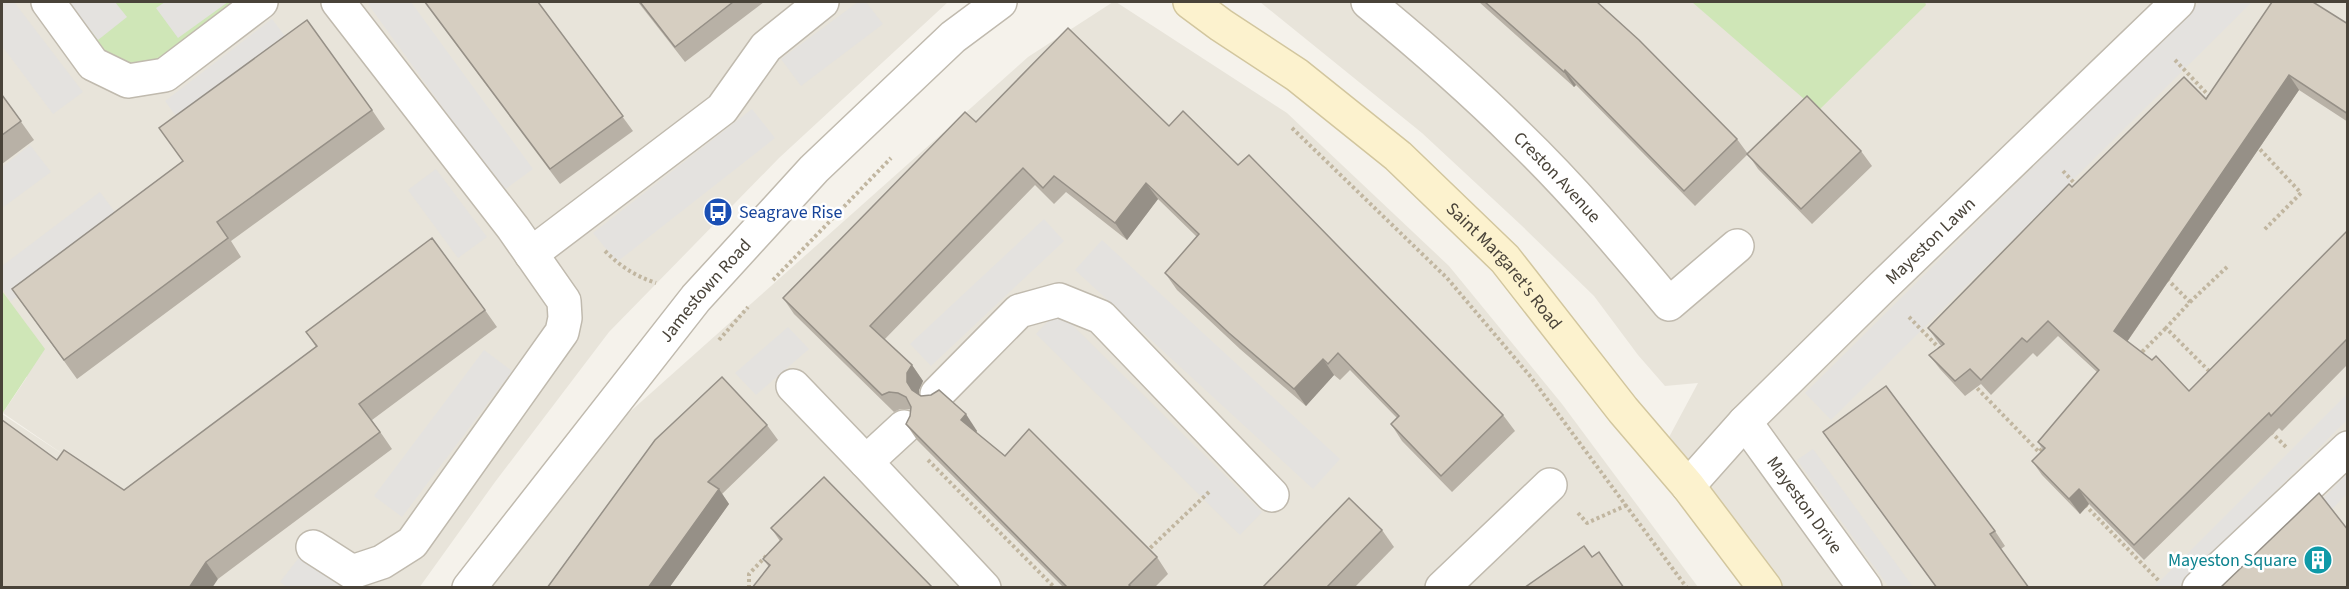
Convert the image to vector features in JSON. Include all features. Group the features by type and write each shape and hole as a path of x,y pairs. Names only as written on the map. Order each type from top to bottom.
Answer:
{"main road":[{"name":"Saint Margaret's Road","path":"1190,2 1221,26 1297,75 1398,156 1497,251 1643,435 1688,486 1765,588"}],"street":[{"path":"48,2 93,64 128,81 165,75 261,2"},
{"path":"313,547 352,572 382,562 412,543 562,333 565,318 564,302 531,254 338,2"},
{"path":"531,254 722,109 766,47 822,2"},
{"name":"Jamestown Road","path":"469,588 696,298 814,169 953,37 1000,2"},
{"name":"Creston Avenue","path":"1368,2 1440,62 1519,136 1602,224 1669,304 1737,246"},
{"name":"Mayeston Lawn","path":"1688,486 1745,422 2178,2"},
{"path":"937,394 1019,311 1059,300 1101,317 1272,495"},
{"path":"793,386 984,588"},
{"name":"Mayeston Drive","path":"1745,422 1864,588"},
{"path":"866,462 902,429"},
{"path":"2199,588 2348,448"},
{"path":"1442,588 1550,485"}],"path":[{"path":"2148,32 2212,100"},
{"path":"1289,125 1455,287 1530,376 1687,588"},
{"path":"2033,141 2082,192"},
{"path":"2253,142 2301,193 2264,231"},
{"path":"767,286 892,156"},
{"path":"574,220 620,265 638,277 696,298"},
{"path":"2135,360 2228,266"},
{"path":"2165,277 2190,302"},
{"path":"1881,288 1944,353"},
{"path":"716,344 752,303"},
{"path":"2166,328 2216,378"},
{"path":"1968,378 2039,452 2046,444"},
{"path":"2266,428 2316,478"},
{"path":"902,429 1055,588"},
{"path":"1141,556 1240,462"},
{"path":"2082,502 2164,588"},
{"path":"749,588 748,574 772,550"}],"shaded area":[{"path":"2,2 948,2 779,158 609,332 495,482 419,588 2,587 2,414 70,459 3,413 27,377 2,343"},
{"path":"2,2 14,2 83,92 53,114 2,46"},
{"path":"68,2 115,2 127,17 98,40"},
{"path":"165,2 228,2 178,38 156,8"},
{"path":"372,2 411,2 533,169 503,191 368,4"},
{"path":"858,2 866,2 883,24 801,86 781,59"},
{"path":"1113,2 1287,113 1449,266 1562,404 1698,587 489,588 605,434 1028,57"},
{"path":"1260,2 2347,2 2347,587 1765,587 1660,454 1698,383 1665,386 1638,355 1594,296 1521,225 1422,133"},
{"path":"2200,2 2252,2 1831,420 1805,393"},
{"path":"272,19 294,48 186,130 165,101"},
{"path":"752,109 775,138 617,262 593,233"},
{"path":"30,145 51,172 2,208 2,167"},
{"path":"436,169 487,237 458,258 408,190"},
{"path":"100,192 120,219 11,301 2,288 2,266"},
{"path":"1044,219 1064,241 931,366 910,344"},
{"path":"1102,240 1340,459 1313,489 1075,270"},
{"path":"1058,311 1262,512 1240,535 1036,334"},
{"path":"788,327 809,349 756,395 735,373"},
{"path":"484,350 512,371 402,517 374,496"},
{"path":"2347,394 2347,420 2179,587 2153,588"},
{"path":"1813,449 1913,587 1889,587 1797,460"},
{"path":"2347,474 2347,494 2255,587 2235,588"},
{"path":"301,555 345,587 287,587 280,582"}],"green space":[{"path":"49,2 261,2 128,80"},
{"path":"1692,2 1925,2 1926,5 1818,111"},
{"path":"2,291 45,349 2,414"}],"building":[{"path":"425,2 538,2 623,116 550,169"},
{"path":"640,2 733,2 675,47"},
{"path":"1485,2 1597,2 1639,40 1737,139 1684,191 1565,70 1564,72"},
{"path":"2272,2 2313,2 2348,24 2348,114 2289,75 2114,331 2152,360 2156,356 2189,391 2348,230 2348,338 2271,416 2269,413 2134,545 2079,489 2069,499 2032,461 2045,448 2038,442 2099,370 2048,321 2027,342 2022,338 1981,380 1970,369 1955,381 1929,355 1944,344 1928,328 2069,184 2072,187 2184,77 2206,99"},
{"path":"307,20 372,110 217,222 228,238 64,360 12,289 183,161 159,128"},
{"path":"1068,28 1169,126 1183,111 1238,165 1249,155 1503,415 1441,476 1391,424 1399,416 1338,353 1328,364 1323,359 1294,389 1229,333 1165,273 1199,234 1146,183 1115,223 1054,176 1043,188 1023,168 870,326 912,365 907,373 907,382 912,390 921,396 931,395 939,390 966,414 961,420 1005,456 1029,429 1157,557 1129,585 1132,588 1068,588 906,424 911,407 906,397 889,392 882,395 783,298 965,112 976,122"},
{"path":"2,95 21,121 2,135"},
{"path":"1807,96 1861,151 1801,209 1747,154"},
{"path":"432,238 485,310 359,404 380,432 206,562 189,588 2,588 2,420 57,460 64,450 124,490 317,346 306,332"},
{"path":"722,377 767,425 708,482 719,489 648,588 547,588 655,440"},
{"path":"1886,386 1995,531 1990,534 2029,588 1937,588 1823,432"},
{"path":"824,477 933,588 752,588 770,565 763,559 782,539 771,528"},
{"path":"2319,493 2348,530 2348,588 2220,588"},
{"path":"1349,498 1382,530 1326,588 1262,588"},
{"path":"1584,546 1592,557 1599,552 1624,588 1524,588"}],"place":[{"name":"Seagrave Rise","path":"718,212"},
{"name":"Mayeston Square","path":"2318,560"}]}
